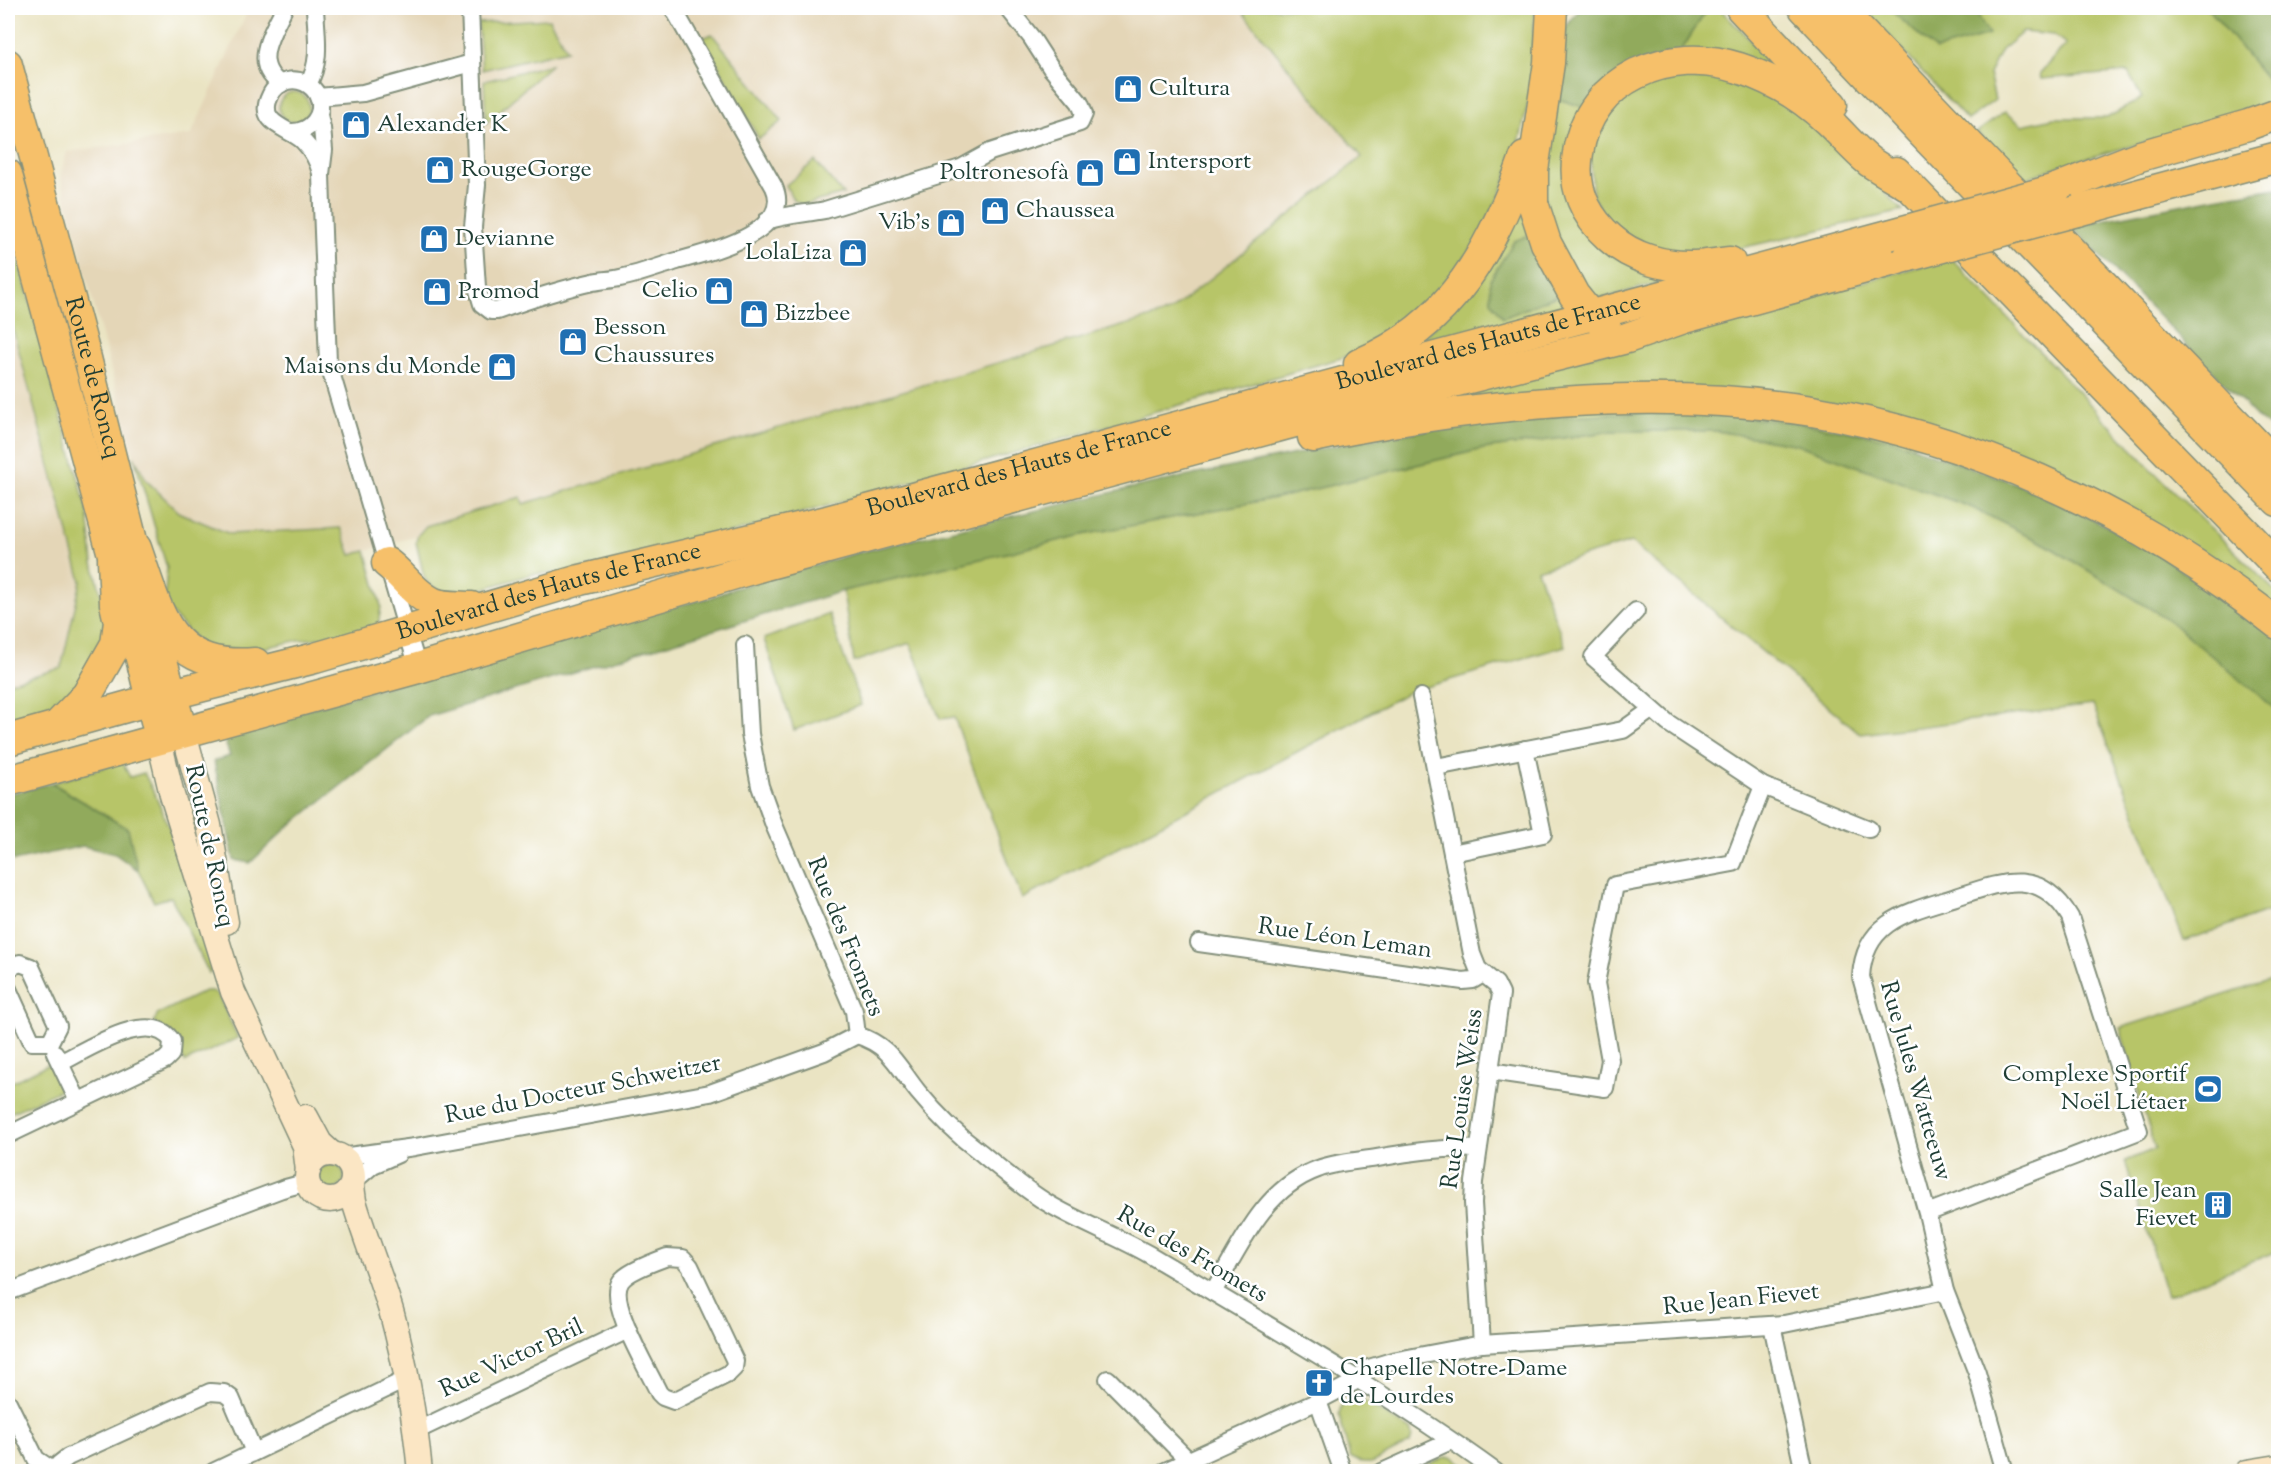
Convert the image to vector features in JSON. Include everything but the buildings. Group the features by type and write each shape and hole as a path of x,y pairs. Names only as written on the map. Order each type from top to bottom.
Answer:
{"highway":[{"path":"1552,8 1550,56 1533,170 1535,212 1546,243 1574,295 1590,315 1610,325 1627,327 1684,318"},
{"path":"1741,8 1909,186 2278,566"},
{"path":"1804,8 2278,501"},
{"path":"1838,8 2278,466"},
{"path":"1848,8 1883,48 1909,83"},
{"path":"1909,186 1870,161 1800,98 1768,80 1729,65 1690,61 1642,71 1612,88 1596,106 1585,124 1578,148 1576,170 1583,202 1593,220 1623,248 1640,257 1664,264 1694,266 1745,260 1835,236 1888,234 2278,130"},
{"path":"1282,399 1390,349 1425,326 1443,308 1474,268 1503,215 1544,99"},
{"path":"2056,189 2140,156 2278,114"},
{"path":"2077,211 2278,156"},
{"path":"2077,211 2211,192 2278,177"},
{"name":"Boulevard des Hauts de France","path":"8,740 58,725 166,717 418,668 743,572 1301,421 1628,338 1684,318 2077,211"},
{"name":"Boulevard des Hauts de France","path":"8,781 315,658 483,608 580,580 827,521 1888,234"},
{"path":"2096,276 2249,420 2278,444"},
{"path":"1065,484 1171,470 1345,430 1521,405 1646,400 1725,402 1788,408 1842,417 1914,435 1965,451 2045,482 2164,543 2231,588 2278,624"},
{"path":"124,554 162,620 180,643 194,654 211,661 229,664 315,658"},
{"path":"58,725 81,703 116,644 119,622 115,604 124,554"},
{"path":"387,563 399,572 417,592 435,604 483,608"}],"main road":[{"name":"Route de Roncq","path":"8,63 42,190 124,554 166,717 209,825 229,941 243,999"},
{"name":"Route de Roncq","path":"8,173 11,200 124,554"},
{"path":"243,999 312,1131 322,1146 352,1169 354,1201 392,1314 407,1379 420,1472"},
{"path":"243,999 305,1146 312,1192 351,1221 373,1258"},
{"path":"308,1176 318,1157 336,1156"},
{"path":"325,1200 336,1200 342,1197 352,1184"},
{"path":"2247,1472 2278,1467"}],"street":[{"path":"281,84 270,75 264,57 267,45 285,8"},
{"path":"315,8 317,63 313,76 313,91 324,143 321,174 328,362 418,668"},
{"path":"470,8 477,185 474,219 475,266 479,299 485,308 497,311 593,282 629,276 726,247 749,236 767,221 784,215 825,210 961,168 990,152 1080,123 1084,114 1080,103 1051,68 1031,37 1008,8"},
{"path":"673,8 776,192 776,204 767,221"},
{"path":"321,174 318,162 307,145 291,132 276,125 268,111 270,96 281,84 296,80 313,91 363,93 472,63"},
{"path":"291,132 298,132 309,127 319,115"},
{"path":"11,200 42,190"},
{"path":"1636,611 1593,657 1651,710 1763,786 1869,829"},
{"name":"Rue des Fromets","path":"745,645 750,734 760,786 774,825 854,1011 857,1035 882,1046 942,1118 974,1148 1034,1195 1059,1210 1133,1246 1213,1292 1358,1380 1496,1472"},
{"name":"Rue Louise Weiss","path":"1421,697 1472,954 1478,969 1496,984 1501,994 1478,1149 1473,1203 1482,1344"},
{"path":"1436,767 1623,730 1651,710"},
{"path":"1452,853 1543,834 1525,749"},
{"path":"1490,1071 1605,1089 1610,1060 1596,983 1615,885 1733,863 1763,786"},
{"name":"Rue Jules Watteeuw","path":"1927,1213 2139,1131 2073,925 2060,903 2040,887 2023,882 2005,882 1906,913 1887,924 1872,939 1863,957 1861,985 1927,1213 1945,1291"},
{"name":"Rue Léon Leman","path":"1199,943 1463,981 1473,980 1483,974"},
{"path":"8,968 20,963 31,967 58,1026 50,1042"},
{"path":"8,989 32,1042 50,1042"},
{"path":"8,1135 165,1060 171,1054 172,1041 164,1033 153,1029 124,1031 60,1063"},
{"name":"Rue du Docteur Schweitzer","path":"336,1156 415,1147 710,1093 824,1052 857,1035"},
{"path":"50,1042 78,1101"},
{"name":"Rue du Docteur Schweitzer","path":"352,1184 380,1161 415,1147"},
{"path":"1213,1292 1263,1210 1290,1184 1310,1172 1330,1165 1432,1149 1478,1149"},
{"path":"8,1292 282,1189 308,1176"},
{"path":"666,1257 683,1258 690,1266 734,1357 734,1368 728,1374 680,1399 669,1400 660,1393 628,1330 617,1301 617,1289 622,1279 666,1257"},
{"path":"1945,1291 1977,1373 2005,1472"},
{"name":"Rue Jean Fievet","path":"1163,1472 1318,1401 1358,1380 1364,1372 1377,1365 1482,1344 1797,1322 1945,1291"},
{"path":"1772,1325 1804,1472"},
{"name":"Rue Victor Bril","path":"416,1431 628,1330"},
{"path":"213,1472 407,1379"},
{"path":"1108,1379 1188,1460"},
{"path":"8,1402 36,1459 54,1471 68,1457 210,1392 224,1393 231,1398 254,1452"},
{"path":"1318,1401 1343,1472"},
{"path":"1382,1472 1451,1441"}],"shaded area":[{"path":"249,8 1239,8 1363,157 1169,312 351,555 340,528 231,534 181,513 147,481 134,457 60,176 67,152 191,135"},
{"path":"8,311 81,581 61,668 8,683"}],"green space":[{"path":"1239,8 1535,8 1531,90 1519,143 1500,195 1478,239 1427,311 1358,353 734,532 570,572 532,574 465,594 445,593 429,584 424,577 416,542 418,535 426,526 521,497 523,504 1169,312 1362,157"},
{"path":"1581,8 1708,8 1679,54 1583,107 1558,99 1565,28"},
{"path":"1708,8 1719,8 1782,73 1679,54"},
{"path":"1863,8 1888,8 1936,50 1988,35 1974,8 2208,8 2278,93 2278,101 2202,126 2065,164 2020,180 1977,132 2005,112 2022,125 2054,118 2107,118 2142,98 2128,72 2041,79 2040,73 2066,44 2054,35 2023,32 2001,50 1989,74 1995,100 1967,120"},
{"path":"1888,8 1974,8 1989,35 1936,50"},
{"path":"2208,8 2278,8 2278,93"},
{"path":"549,19 567,50 482,70 478,23"},
{"path":"712,34 782,121 759,139 703,38"},
{"path":"552,64 486,123 484,81"},
{"path":"1722,75 1788,103 1846,152 1903,211 1723,252 1687,255 1632,241 1609,222 1593,198 1590,146 1609,108 1657,76"},
{"path":"294,92 304,97 309,107 304,117 294,122 284,117 279,107 284,97"},
{"path":"1558,99 1583,107 1570,194 1676,278 1589,302 1555,241 1541,184"},
{"path":"815,161 843,194 803,205 793,200 786,185"},
{"path":"2278,188 2278,433 2259,419 2071,226"},
{"path":"1520,212 1524,213 1529,235 1503,318 1561,294 1568,307 1413,349 1489,269"},
{"path":"8,234 12,237 88,513 93,563 104,605 106,634 85,675 57,713 8,727 8,683 61,668 81,581 8,311"},
{"path":"1529,235 1561,294 1503,318 1491,301 1490,280 1514,241"},
{"path":"1951,258 2161,479 2278,594 2278,611 1998,450 1415,409 1503,380"},
{"path":"1669,411 1793,422 1891,439 2020,485 2115,530 2165,559 2278,637 2278,711 2166,618 2045,544 1973,508 1799,445 1717,431 1613,431 1483,449 1286,496 1087,534 843,591 429,716 287,828 250,863 234,860 214,761 230,756 222,733 648,613 710,598 732,589 857,553 1131,488 1368,439 1503,419"},
{"path":"1613,431 1717,431 1799,445 1973,508 2045,544 2166,618 2278,711 2278,908 2184,941 2093,705 1861,734 1631,542 1537,570 1565,646 1409,692 1022,899 954,717 940,719 910,643 854,662 843,591 1087,534 1286,496 1483,449"},
{"path":"134,457 147,481 180,513 230,534 341,528 351,555 366,551 381,606 378,625 355,635 299,640 242,653 204,648 164,605 167,568"},
{"path":"829,614 861,705 794,730 764,639"},
{"path":"122,762 130,777 144,773 166,819 217,967 209,973 171,897 154,902 138,870 128,829 52,783"},
{"path":"52,783 128,829 138,870 115,854 83,846 14,861 8,847 8,794"},
{"name":"Complexe Sportif Noël Liétaer","path":"2278,978 2278,1251 2167,1296 2125,1161 2155,1149 2120,1028"},
{"path":"205,991 212,991 218,995 238,1038 185,1062 171,1034 154,1022 158,1014"},
{"path":"49,1064 54,1065 65,1088 8,1114 8,1084"},
{"path":"331,1164 340,1168 344,1177 340,1186 331,1190 322,1186 318,1177 322,1168"},
{"path":"1354,1400 1362,1400 1410,1430 1412,1436 1410,1443 1371,1463 1362,1463 1350,1457 1339,1415 1341,1406"},
{"path":"1445,1457 1453,1457 1473,1471 1415,1471"}],"place":[{"name":"Cultura","path":"1128,89"},
{"name":"Alexander K","path":"356,125"},
{"name":"Intersport","path":"1127,162"},
{"name":"RougeGorge","path":"440,170"},
{"name":"Poltronesofà","path":"1090,173"},
{"name":"Chaussea","path":"995,211"},
{"name":"Vib's","path":"951,223"},
{"name":"Devianne","path":"434,239"},
{"name":"LolaLiza","path":"853,253"},
{"name":"Celio","path":"719,291"},
{"name":"Promod","path":"437,292"},
{"name":"Bizzbee","path":"754,314"},
{"name":"Besson Chaussures","path":"573,342"},
{"name":"Maisons du Monde","path":"502,367"},
{"name":"Complexe Sportif Noël Liétaer","path":"2208,1089"},
{"name":"Salle Jean Fievet","path":"2218,1205"},
{"name":"Chapelle Notre-Dame de Lourdes","path":"1319,1383"}]}
